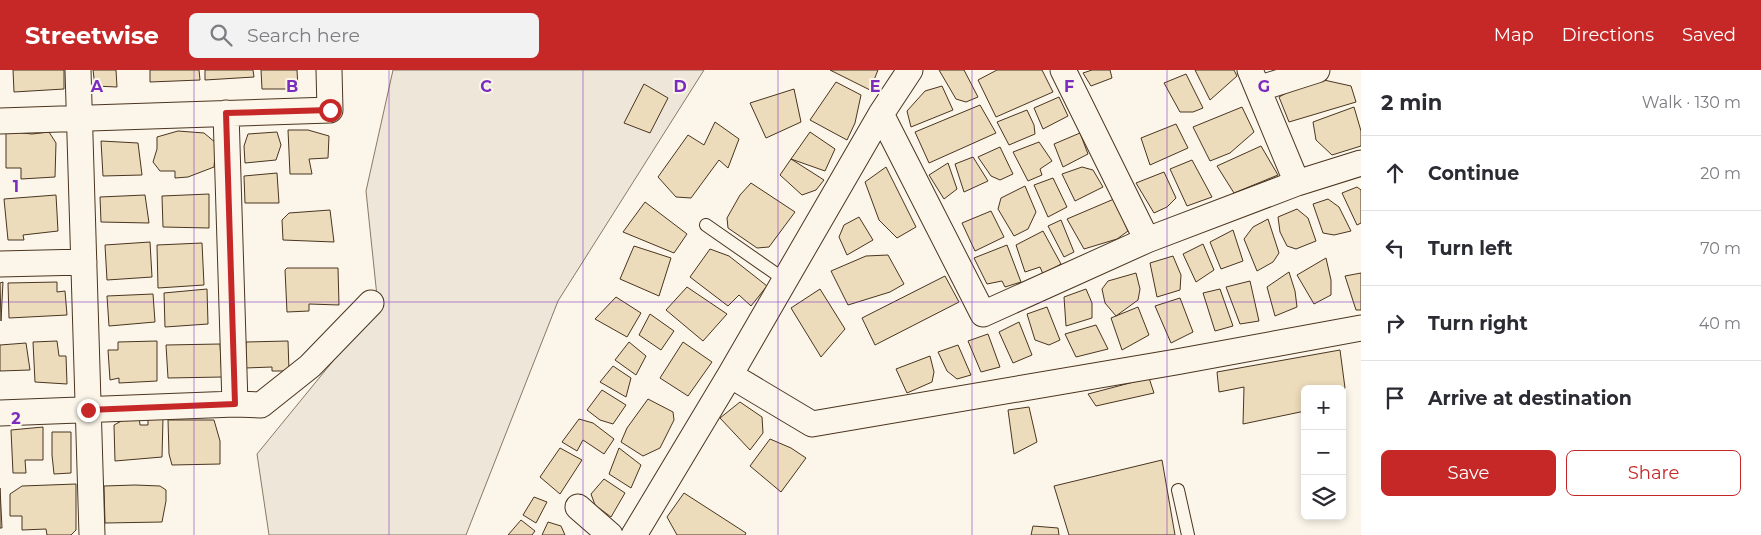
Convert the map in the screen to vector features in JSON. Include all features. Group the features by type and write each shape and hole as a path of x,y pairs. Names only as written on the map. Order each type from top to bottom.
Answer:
{"street":[{"path":"78,70 92,535"},
{"path":"0,121 330,110 329,70"},
{"path":"634,535 730,375 881,114 910,70"},
{"path":"1063,70 1147,240"},
{"path":"1297,183 1254,80 1317,70"},
{"path":"226,113 235,404"},
{"path":"881,114 983,314 1147,240 1297,183 1361,163"},
{"path":"0,264 84,262"},
{"path":"0,413 235,404 260,405 310,366 371,303"},
{"path":"730,375 812,424 1176,362 1361,328"},
{"path":"578,507 610,535"}],"lane":[{"path":"706,225 785,280"},
{"path":"1178,490 1188,535"}],"shaded area":[{"path":"393,70 704,70 558,301 466,535 269,535 257,454 378,306 366,191"}],"building":[{"path":"13,70 64,70 64,89 14,92"},
{"path":"93,70 116,70 117,87 95,86"},
{"path":"150,70 199,70 200,80 150,82"},
{"path":"205,70 253,70 254,77 205,80"},
{"path":"261,70 297,70 298,89 262,89"},
{"path":"830,70 878,70 870,90"},
{"path":"939,70 964,70 978,97 966,102 956,99"},
{"path":"997,70 1042,70 1053,92 996,117 978,80"},
{"path":"1092,70 1110,70 1112,78 1091,86 1083,73"},
{"path":"1195,70 1234,70 1237,76 1210,100"},
{"path":"1186,74 1203,108 1193,112 1180,112 1164,83"},
{"path":"1324,80 1351,86 1356,102 1289,122 1279,97 1294,89"},
{"path":"836,82 861,95 855,123 847,140 810,120"},
{"path":"644,84 668,98 650,133 624,123"},
{"path":"942,86 953,110 911,127 907,111 925,91"},
{"path":"794,89 801,122 766,138 750,103"},
{"path":"1059,97 1068,116 1043,129 1034,108"},
{"path":"980,105 996,133 929,163 915,132"},
{"path":"1242,107 1254,132 1230,153 1210,161 1193,127"},
{"path":"1354,107 1361,131 1361,146 1332,155 1316,140 1313,122"},
{"path":"1027,110 1034,125 1035,134 1009,145 997,122"},
{"path":"715,122 739,139 728,168 719,160 691,198 676,197 658,177 688,135 704,145"},
{"path":"1176,124 1188,148 1150,165 1141,138"},
{"path":"288,130 308,130 329,136 328,158 309,159 312,174 290,174"},
{"path":"6,131 32,134 49,132 56,143 55,177 21,179 21,168 6,168"},
{"path":"178,131 204,133 216,143 214,167 188,177 175,178 175,171 160,171 153,162 157,149 157,137"},
{"path":"277,132 281,145 276,160 245,163 244,146 248,134"},
{"path":"810,132 835,149 825,171 791,159"},
{"path":"1080,133 1088,154 1063,167 1054,144"},
{"path":"101,141 138,143 142,175 103,176"},
{"path":"1039,142 1052,161 1040,169 1042,175 1028,181 1013,152"},
{"path":"1261,146 1278,175 1234,193 1217,166"},
{"path":"1000,147 1013,174 1000,180 991,176 978,157"},
{"path":"973,157 988,181 964,192 955,164"},
{"path":"791,159 824,180 816,190 802,195 780,175"},
{"path":"1192,160 1212,197 1187,206 1170,169"},
{"path":"948,163 957,189 944,199 929,175"},
{"path":"886,167 916,227 897,238 879,220 865,182"},
{"path":"1082,167 1093,170 1103,187 1075,201 1062,174"},
{"path":"1164,172 1176,198 1167,207 1154,213 1136,183"},
{"path":"277,173 279,203 245,203 244,176"},
{"path":"1053,178 1067,207 1048,217 1034,185"},
{"path":"751,183 795,212 769,247 757,248 728,228 727,218 740,195"},
{"path":"1025,186 1036,212 1028,229 1014,236 998,209 1001,198"},
{"path":"1357,187 1361,190 1361,223 1357,225 1342,193"},
{"path":"209,194 209,228 163,227 162,196"},
{"path":"56,195 58,231 23,235 24,240 8,240 4,199"},
{"path":"145,195 149,223 101,222 100,197"},
{"path":"1114,199 1128,231 1117,239 1084,249 1067,219"},
{"path":"1328,199 1339,207 1351,231 1334,235 1323,233 1313,204"},
{"path":"645,202 687,234 674,253 623,232"},
{"path":"1297,209 1308,218 1316,241 1296,249 1287,246 1280,232 1278,217"},
{"path":"330,210 334,242 283,240 282,220 289,213"},
{"path":"991,211 1004,237 975,251 962,223"},
{"path":"859,217 873,240 847,255 839,237 844,225"},
{"path":"1268,219 1279,253 1273,262 1257,271 1244,239 1253,227"},
{"path":"1061,220 1074,252 1064,257 1048,226"},
{"path":"1233,230 1243,261 1221,269 1210,242"},
{"path":"1043,231 1061,264 1043,274 1040,267 1025,272 1016,245"},
{"path":"150,242 152,277 107,280 105,245"},
{"path":"202,243 204,285 158,288 157,245"},
{"path":"1203,244 1214,270 1196,282 1183,254"},
{"path":"1007,245 1021,282 1005,287 1002,281 987,284 974,258"},
{"path":"634,246 671,258 659,296 620,279"},
{"path":"710,249 729,256 767,286 751,306 739,295 728,306 690,277"},
{"path":"888,255 904,284 890,292 848,305 831,271 866,256"},
{"path":"1173,256 1181,275 1180,290 1157,297 1150,263"},
{"path":"1326,258 1331,280 1331,295 1314,304 1297,275"},
{"path":"287,268 338,268 339,305 309,304 309,311 287,312 285,270"},
{"path":"1289,272 1295,291 1297,307 1275,316 1267,287"},
{"path":"1136,273 1140,289 1138,300 1116,316 1105,303 1102,289 1108,281"},
{"path":"1361,273 1361,310 1356,310 1345,276"},
{"path":"945,276 959,302 875,345 862,318"},
{"path":"1250,281 1259,321 1240,324 1226,287"},
{"path":"3,282 1,321 0,283"},
{"path":"57,282 57,292 65,291 67,315 9,318 8,283"},
{"path":"687,287 727,314 703,341 666,310"},
{"path":"207,289 208,324 165,327 164,293"},
{"path":"820,289 845,329 821,357 791,308"},
{"path":"1086,289 1092,303 1092,318 1066,326 1064,297"},
{"path":"1220,289 1233,326 1215,331 1203,293"},
{"path":"153,294 155,322 109,326 107,296"},
{"path":"616,297 641,313 627,337 595,319"},
{"path":"1180,298 1193,332 1171,343 1155,306"},
{"path":"1047,307 1060,340 1049,345 1035,340 1027,314"},
{"path":"1138,307 1149,335 1122,350 1111,318"},
{"path":"650,314 674,331 661,350 639,335"},
{"path":"1019,322 1032,355 1013,363 999,332"},
{"path":"1096,325 1108,349 1076,357 1065,334"},
{"path":"988,334 1000,367 981,372 968,341"},
{"path":"57,341 59,356 66,356 67,384 35,382 33,342"},
{"path":"157,341 157,381 119,383 119,378 110,380 108,350 118,350 118,342"},
{"path":"288,341 289,371 272,371 272,367 245,368 246,342"},
{"path":"629,342 646,356 636,375 615,360"},
{"path":"683,342 712,362 688,396 660,378"},
{"path":"26,343 30,370 0,371 0,345"},
{"path":"220,344 222,377 168,378 166,345"},
{"path":"958,345 971,375 957,379 947,371 938,352"},
{"path":"1340,350 1345,385 1301,385 1301,412 1243,424 1244,387 1219,392 1217,372"},
{"path":"930,356 934,372 932,382 907,393 896,369"},
{"path":"613,366 631,378 626,397 600,382"},
{"path":"1149,378 1154,393 1096,406 1088,394"},
{"path":"602,390 626,405 613,424 600,420 587,410"},
{"path":"648,399 673,412 674,420 660,448 643,456 621,442 627,428"},
{"path":"740,402 762,417 763,433 750,450 720,418"},
{"path":"1029,407 1037,442 1014,454 1008,410"},
{"path":"139,416 140,425 148,425 148,418 163,418 162,457 115,461 114,425 127,418"},
{"path":"579,419 593,423 614,439 604,454 583,440 577,451 562,442"},
{"path":"168,420 214,420 220,441 220,464 172,465 169,454"},
{"path":"43,427 43,460 25,460 26,473 13,473 11,430"},
{"path":"52,432 71,432 71,473 54,474"},
{"path":"770,439 791,448 806,458 781,492 750,466"},
{"path":"560,448 582,460 560,494 540,477"},
{"path":"619,448 641,465 631,488 609,474"},
{"path":"1162,460 1175,535 1069,535 1054,486"},
{"path":"604,479 625,493 611,517 595,505 591,494"},
{"path":"76,484 76,530 71,535 47,535 46,529 22,530 22,516 10,516 10,494 22,486"},
{"path":"104,486 160,486 166,490 162,522 105,523"},
{"path":"0,488 2,528 0,528"},
{"path":"684,493 746,533 745,535 677,535 667,517"},
{"path":"534,497 547,502 536,523 523,515"},
{"path":"521,520 535,531 532,535 508,535"},
{"path":"548,522 561,526 565,535 542,535"},
{"path":"1033,526 1058,528 1059,535 1031,535"}],"route":[{"path":"88,410 235,404 226,113 330,110"}]}
